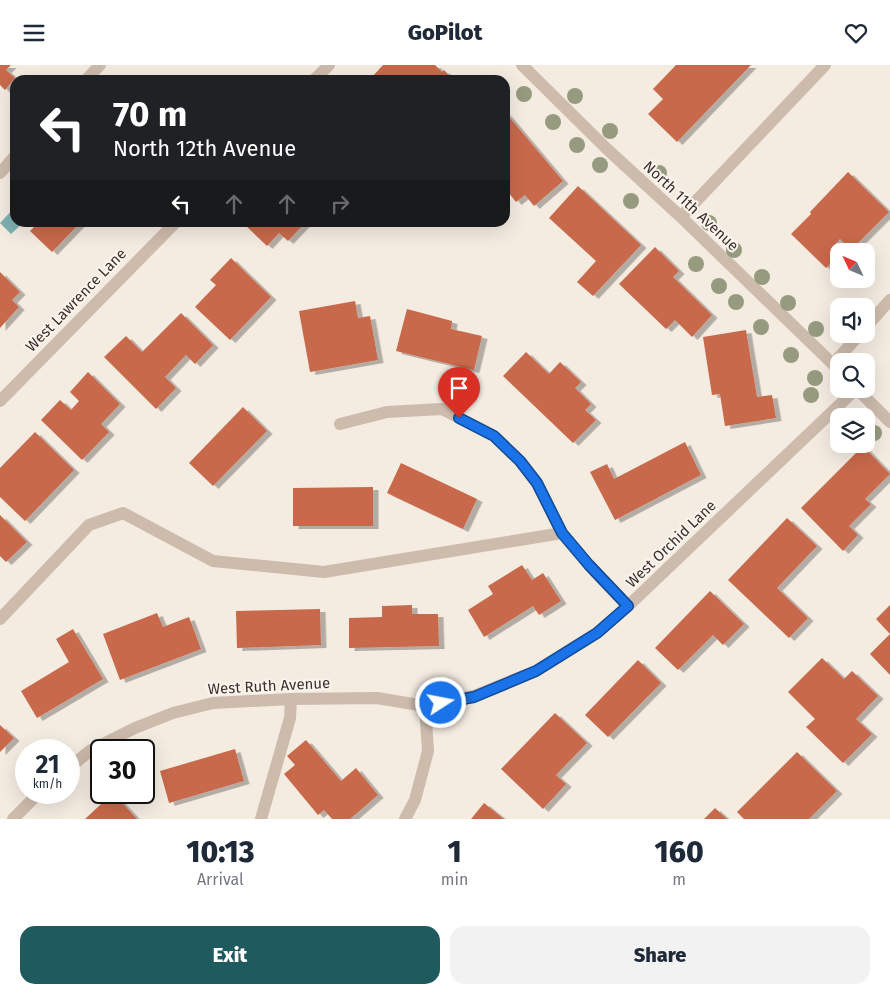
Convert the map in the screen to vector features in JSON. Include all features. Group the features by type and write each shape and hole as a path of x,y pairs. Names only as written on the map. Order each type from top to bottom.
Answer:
{"street":[{"path":"91,75 100,65"},
{"path":"319,75 329,65"},
{"name":"North 11th Avenue","path":"522,65 607,149 681,217 830,361"},
{"path":"681,217 824,65"},
{"path":"0,173 10,162"},
{"name":"West Lawrence Lane","path":"0,401 171,227"},
{"path":"875,317 890,301"},
{"name":"West Orchid Lane","path":"425,706 474,697 536,671 597,633 628,606 847,398"},
{"path":"865,398 890,423"},
{"path":"340,424 387,412 442,409 494,436 520,461 537,483 562,533 628,606"},
{"path":"0,619 89,525 123,513 213,561 324,572 562,533"},
{"name":"West Ruth Avenue","path":"80,758 91,750 134,728 173,713 213,703 291,699 377,698 425,706"},
{"path":"261,819 290,718 291,699"},
{"path":"405,819 415,801 428,751 425,706"},
{"path":"13,819 28,804"}],"water":[{"path":"10,212 10,227 19,227 11,234 0,223"}],"building":[{"path":"0,65 11,65 6,70 12,75 10,75 10,84 5,90 0,85"},
{"path":"383,65 435,65 442,72 444,70 449,75 374,75"},
{"path":"676,65 751,65 677,142 648,114 663,99 653,89"},
{"path":"510,118 563,181 534,206 525,195 516,202 510,194"},
{"path":"848,172 889,212 858,243 844,243 840,239 837,243 830,243 830,264 826,268 791,234 811,214 810,212"},
{"path":"578,186 641,245 593,296 577,282 596,261 549,218"},
{"path":"34,227 76,227 52,252 30,231"},
{"path":"247,227 301,227 288,241 279,233 267,246"},
{"path":"655,247 679,271 673,277 712,315 692,337 675,320 666,329 619,284"},
{"path":"231,258 271,297 230,340 195,307 216,285 210,280"},
{"path":"0,272 20,292 12,300 19,307 0,328"},
{"path":"355,301 358,318 370,316 378,360 310,372 299,311"},
{"path":"407,309 452,321 451,329 482,336 474,370 396,351"},
{"path":"181,313 213,345 195,364 186,355 165,377 176,388 156,409 104,357 126,336 142,352"},
{"path":"746,330 757,397 772,395 776,418 725,426 720,394 712,395 703,337"},
{"path":"526,352 549,374 560,362 581,382 575,388 591,404 585,410 596,420 573,443 503,376"},
{"path":"88,372 120,404 101,424 109,432 82,460 41,420 60,400 71,410 79,401 70,392"},
{"path":"243,407 267,431 213,486 189,463"},
{"path":"35,432 74,470 25,521 0,497 0,468"},
{"path":"685,442 701,475 615,520 590,472 607,464 614,479"},
{"path":"856,453 870,453 890,474 865,499 871,504 849,526 858,535 843,551 801,508"},
{"path":"401,463 477,499 463,529 387,493"},
{"path":"373,487 373,526 293,526 293,488"},
{"path":"0,515 27,542 6,562 0,556"},
{"path":"787,518 817,546 777,588 808,618 789,638 728,580"},
{"path":"522,565 532,580 543,573 561,601 539,615 533,606 484,637 468,610 493,594 488,586"},
{"path":"710,591 744,624 723,645 713,635 678,670 655,648"},
{"path":"412,605 412,614 438,614 439,646 349,648 349,618 382,617 382,606"},
{"path":"890,605 890,634 876,619"},
{"path":"320,609 321,645 237,648 236,611"},
{"path":"157,613 163,627 189,617 201,649 120,680 103,634"},
{"path":"73,629 103,679 37,718 21,691 69,662 56,639"},
{"path":"890,634 890,675 870,654"},
{"path":"822,658 844,679 852,671 878,696 856,719 872,734 843,763 806,727 815,719 788,692"},
{"path":"638,660 661,683 608,737 585,715"},
{"path":"555,713 587,743 556,775 566,784 543,809 501,769"},
{"path":"0,725 14,738 0,752"},
{"path":"306,740 341,781 356,768 378,795 350,819 332,819 324,810 318,815 284,774 295,765 287,756"},
{"path":"235,749 244,781 169,803 160,771"},
{"path":"797,752 837,791 809,819 744,819 737,812"},
{"path":"484,803 504,819 471,819"},
{"path":"101,804 123,804 137,819 85,819"},
{"path":"715,808 727,819 704,819"}],"route":[{"path":"441,703 474,697 536,671 597,633 628,606 562,533 537,483 520,461 494,436 459,418"}]}
